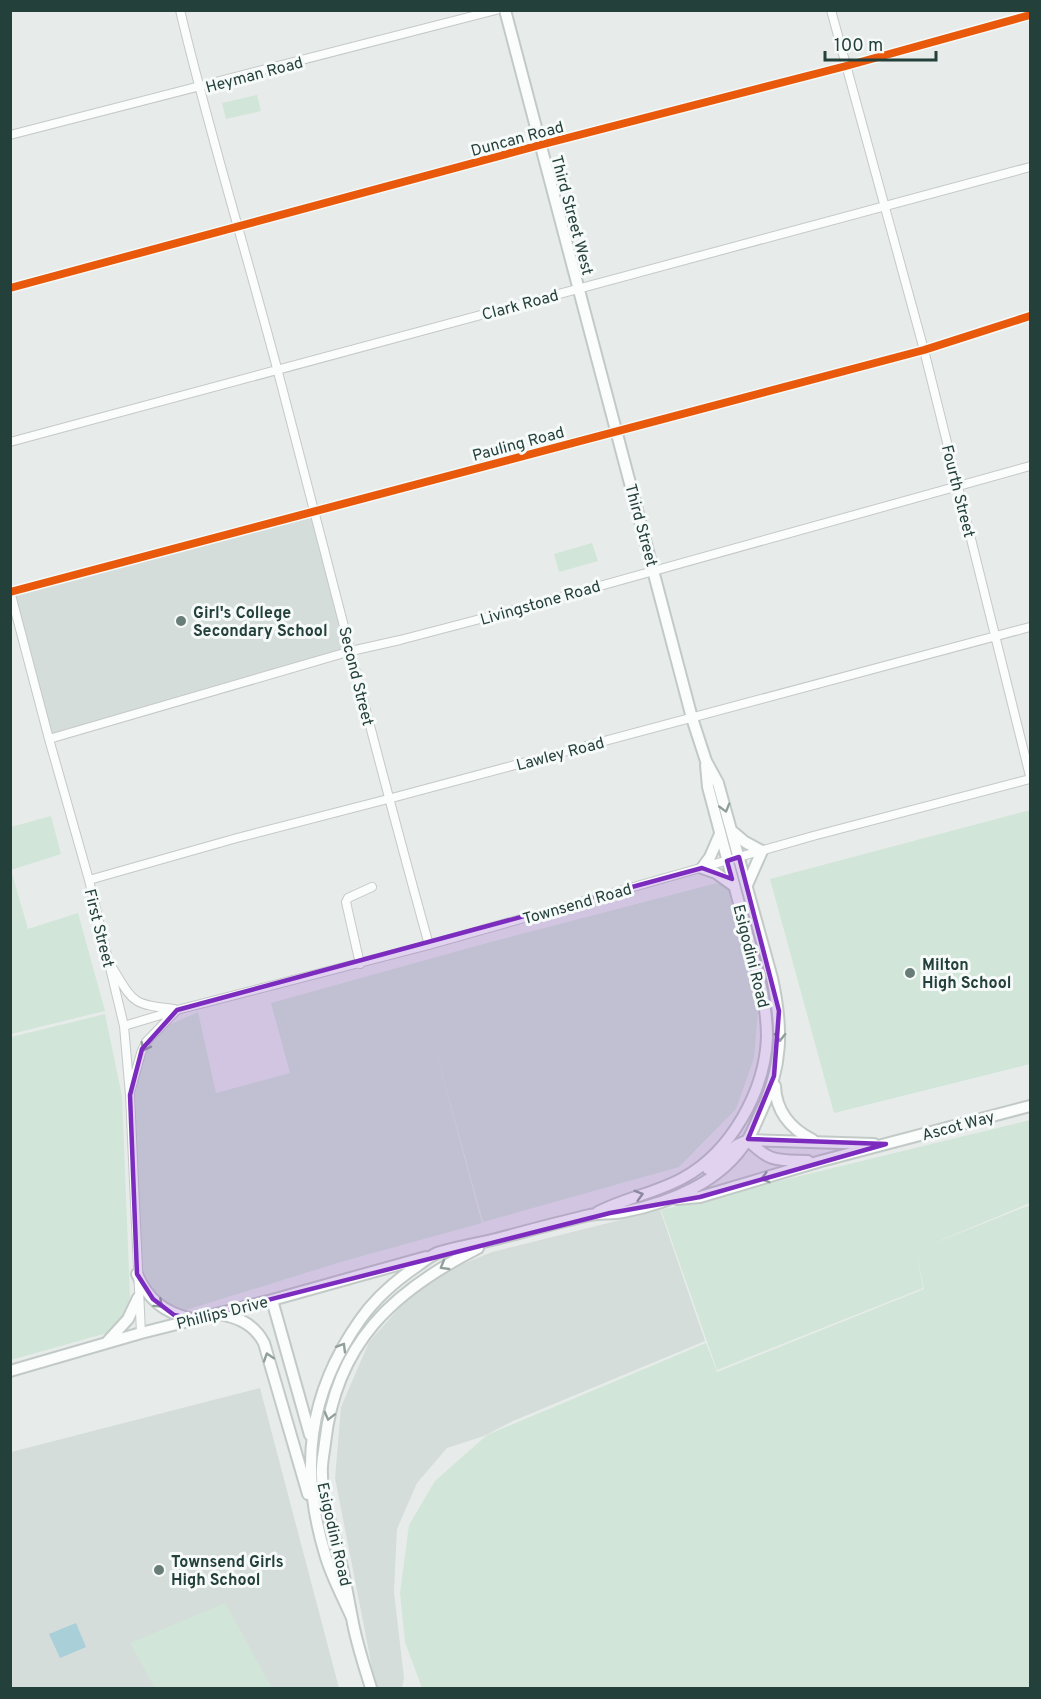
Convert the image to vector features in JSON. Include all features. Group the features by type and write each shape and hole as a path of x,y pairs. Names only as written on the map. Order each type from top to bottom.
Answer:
{"main road":[{"name":"Third Street West","path":"505,10 579,288"},
{"name":"Third Street","path":"579,288 692,718 706,761 718,783 739,857"},
{"name":"Third Street","path":"706,761 708,787 727,861"},
{"path":"732,831 745,842 762,851 747,885"},
{"path":"720,834 710,857 702,868 716,873 734,886"},
{"name":"Esigodini Road","path":"352,1618 325,1555 315,1511 310,1471 315,1417 321,1398 337,1354 369,1307 383,1292 435,1254 593,1214 621,1212 668,1200 709,1179 735,1156 748,1140 767,1101 774,1076 779,1055 779,1011 739,857"},
{"name":"Esigodini Road","path":"593,1214 618,1201 664,1187 685,1177 713,1156 732,1134 752,1097 762,1069 767,1037 766,1011 727,861"},
{"path":"762,1069 764,1085 749,1130 748,1140 761,1154 769,1158 782,1161 821,1161"},
{"path":"774,1076 775,1098 782,1114 803,1135 818,1142"},
{"name":"Ascot Way","path":"821,1161 1030,1106"},
{"path":"685,1177 707,1170 737,1145 748,1140 886,1144"},
{"path":"668,1200 700,1197 821,1161"},
{"name":"Esigodini Road","path":"371,1689 352,1618 324,1494 322,1474 327,1422 335,1393 344,1371 363,1338 379,1317 404,1292 447,1264 496,1239"},
{"name":"Phillips Drive","path":"10,1371 141,1333 272,1300 435,1254"},
{"path":"137,1274 147,1292 160,1307 174,1315 193,1319"},
{"path":"106,1344 128,1319 138,1298"},
{"path":"272,1300 322,1474"},
{"path":"218,1313 236,1317 245,1322 259,1334 264,1342 325,1555"}],"street":[{"name":"Second Street","path":"180,10 198,88 238,226 388,799 429,945"},
{"name":"Heyman Road","path":"10,135 496,10"},
{"name":"Fourth Street","path":"831,10 924,350 1030,778"},
{"name":"Duncan Road","path":"10,288 1030,15"},
{"name":"Clark Road","path":"10,442 1030,167"},
{"name":"Pauling Road","path":"11,592 924,350 1030,316"},
{"name":"Livingstone Road","path":"49,739 351,651 400,640 1030,466"},
{"name":"First Street","path":"11,592 89,880 124,1026 130,1095 141,1333"},
{"name":"Lawley Road","path":"89,880 215,844 1030,627"},
{"name":"Townsend Road","path":"124,1026 177,1010 360,964 1030,778"},
{"path":"360,964 346,902 348,898 372,887"},
{"path":"108,961 135,1002 177,1010"},
{"path":"130,1095 142,1049 151,1036 177,1010"}],"highlighted area":[{"path":"739,857 779,1011 774,1076 748,1139 886,1144 700,1197 610,1213 193,1319 174,1315 153,1299 137,1274 130,1095 142,1049 177,1010 702,868 732,879 727,861"}],"shaded area":[{"name":"Girl's College Secondary School","path":"311,516 347,648 51,736 15,594"},
{"path":"660,1210 705,1341 513,1421 484,1436 447,1448 417,1483 397,1529 394,1592 404,1678 402,1688 376,1688 335,1478 341,1407 369,1342 416,1289 450,1269 492,1252"},
{"name":"Townsend Girls High School","path":"260,1388 339,1688 11,1688 11,1452"}],"green space":[{"path":"257,95 261,111 226,119 222,103"},
{"path":"592,543 598,561 559,572 554,554"},
{"name":"Milton High School","path":"1030,810 1030,1064 834,1113 770,879"},
{"path":"51,816 61,854 11,870 11,827"},
{"path":"11,870 28,929 78,913 105,1011 11,1034"},
{"path":"717,883 728,887 758,1011 754,1058 736,1109 679,1167 483,1222 432,1037 482,1223 344,1261 186,1310 159,1300 141,1266 135,1092 147,1043 171,1024 198,1012 216,1093 290,1073 271,1003 487,943"},
{"path":"105,1014 122,1096 130,1298 123,1316 107,1333 11,1360 11,1037"},
{"path":"1030,1120 1030,1203 922,1248 1030,1205 1030,1688 422,1688 405,1642 400,1593 409,1525 435,1481 487,1435 706,1343 717,1372 924,1289 916,1250 923,1288 717,1370 661,1210"},
{"path":"225,1603 272,1688 155,1688 130,1643"}],"water":[{"path":"76,1623 86,1647 60,1658 49,1634"}],"cycle path":[{"path":"10,288 1030,15"},
{"path":"10,592 924,350 1030,316"}],"place":[{"name":"Girl's College Secondary School","path":"181,621"},
{"name":"Milton High School","path":"910,973"},
{"name":"Townsend Girls High School","path":"159,1570"}]}
